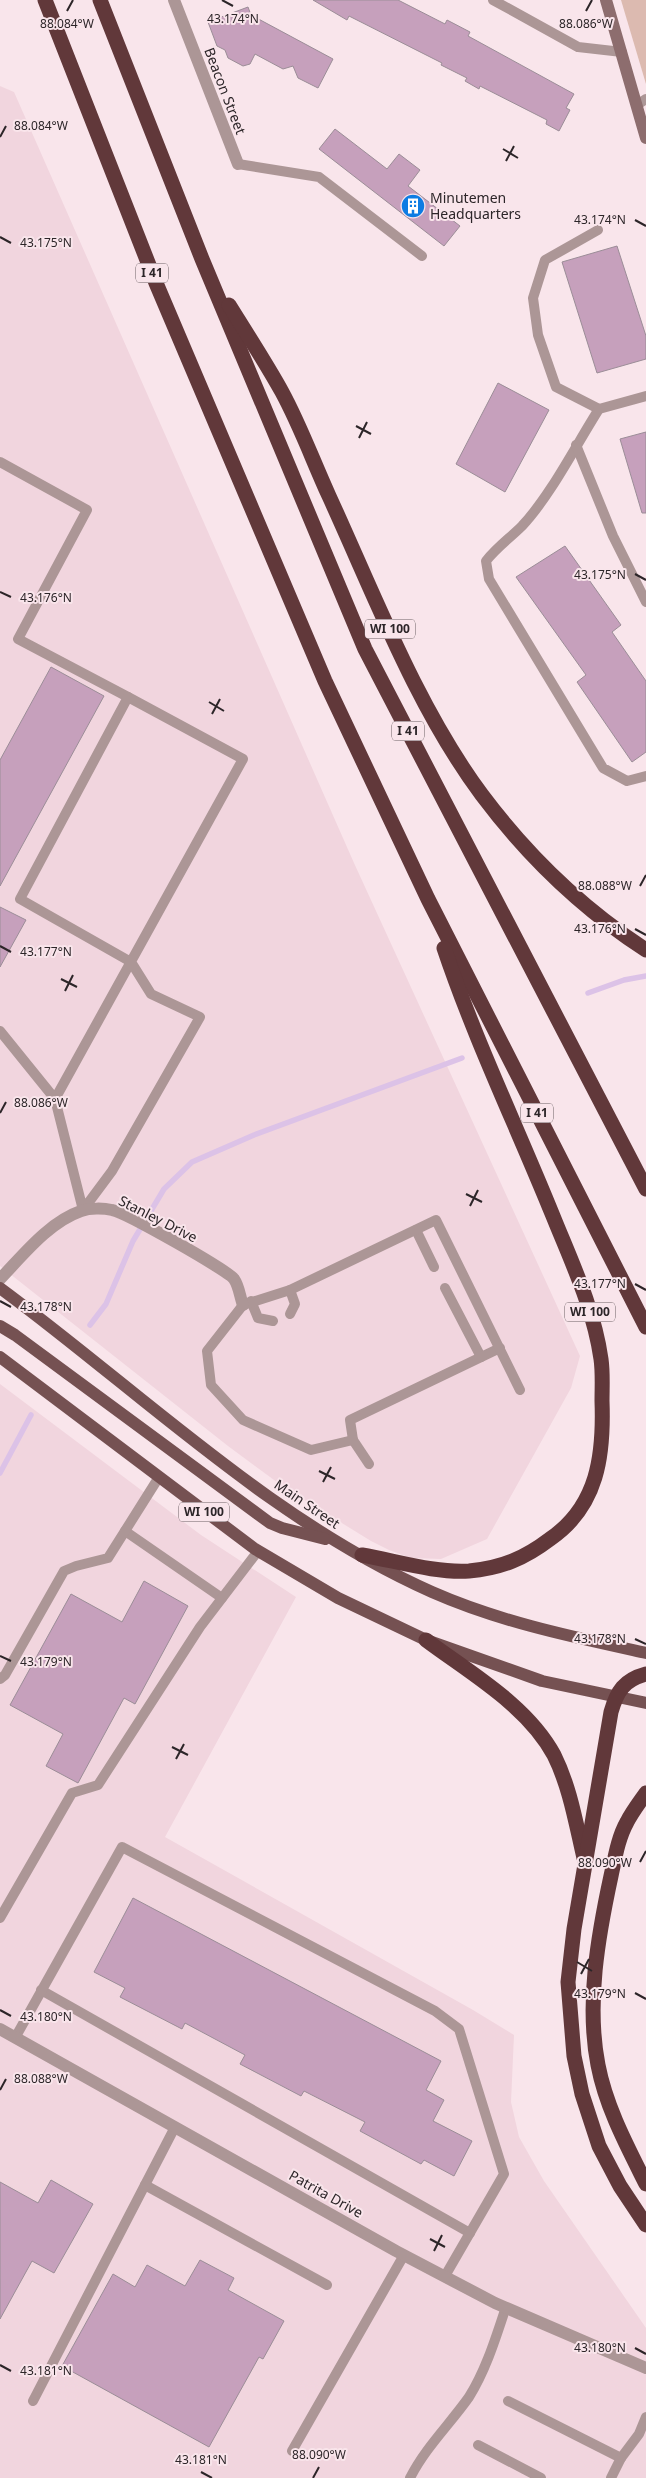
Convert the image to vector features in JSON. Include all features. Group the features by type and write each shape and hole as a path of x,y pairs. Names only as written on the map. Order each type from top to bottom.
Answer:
{"highway":[{"name":"I 41","path":"44,0 156,283 321,673 428,899 646,1327"},
{"name":"I 41","path":"100,0 202,259 365,649 646,1189"},
{"name":"WI 100","path":"202,259 282,393 402,656 442,732 482,794 520,841 567,889 646,950"},
{"name":"WI 100","path":"362,1555 445,1571 471,1571 525,1558 573,1521 590,1490 601,1455 603,1434 602,1360 585,1294 528,1153 464,1007 428,899"},
{"path":"426,1640 519,1710 546,1743 567,1787 586,1865"},
{"path":"646,1674 626,1682 615,1697 574,1929 568,1982 574,2056 582,2094 600,2146 620,2186 646,2225"},
{"path":"646,1794 626,1823 618,1847 605,1905 594,1989 594,2021 598,2065 614,2120 646,2184"}],"main road":[{"name":"Main Street","path":"0,1288 279,1505 335,1542 431,1591 472,1608 542,1630 646,1654"},
{"path":"0,1326 23,1340 270,1523 335,1542"},
{"name":"WI 100","path":"0,1357 258,1551 338,1598 426,1640 542,1681 646,1703"}],"street":[{"name":"Beacon Street","path":"174,0 238,164"},
{"path":"606,0 622,52 642,102 646,138"},
{"name":"Stanley Drive","path":"0,1279 64,1220 83,1210 100,1208 123,1214 162,1234 234,1278 247,1303"},
{"name":"Patrita Drive","path":"0,2030 404,2255 506,2307 646,2368"}],"lane":[{"path":"493,0 578,47 622,52"},
{"path":"238,164 319,177 422,256"},
{"path":"598,230 545,260 533,298 538,335 556,387 599,409"},
{"path":"646,396 599,409 540,503 522,526 494,550 486,561 489,579 603,768 627,781 646,776"},
{"path":"576,445 613,536 646,602"},
{"path":"0,462 87,510 18,639 243,759 55,1099"},
{"path":"83,1210 112,1171 200,1017 151,994 131,962 20,899 128,698"},
{"path":"0,1031 55,1099 83,1210"},
{"path":"353,1440 311,1450 243,1420 211,1385 207,1350 247,1303 290,1290 436,1220 520,1390"},
{"path":"416,1230 434,1267"},
{"path":"445,1288 481,1358"},
{"path":"290,1290 295,1304 290,1314"},
{"path":"247,1303 258,1318 274,1322"},
{"path":"369,1464 353,1440 350,1420 500,1348"},
{"path":"0,1679 64,1571 108,1558 158,1477"},
{"path":"125,1531 222,1598"},
{"path":"0,1918 72,1793 98,1785 200,1627 258,1551"},
{"path":"15,2038 122,1847 435,2011 460,2029 504,2174 445,2276"},
{"path":"41,1990 470,2233"},
{"path":"32,2402 175,2127"},
{"path":"145,2185 327,2285"},
{"path":"292,2451 404,2255"},
{"path":"410,2478 418,2463 470,2396 493,2348 506,2307"},
{"path":"508,2401 621,2458"},
{"path":"611,2478 621,2458 639,2434 646,2417"},
{"path":"478,2445 542,2478"}],"shaded area":[{"path":"621,0 646,0 646,84"},
{"path":"0,86 14,92 354,863 580,1356 571,1388 487,1539 441,1559 411,1558 389,1550 285,1488 228,1446 0,1266"},
{"path":"0,1384 201,1535 296,1597 165,1837 473,2010 514,2035 511,2102 519,2137 544,2181 646,2328 646,2478 0,2478"}],"building":[{"path":"313,0 398,0 445,24 447,20 470,32 468,36 574,94 566,108 570,110 559,131 546,124 547,120 480,86 479,89 465,81 467,78 441,65 442,63 349,16 347,20"},
{"path":"248,7 251,15 333,59 318,88 298,78 293,66 283,69 255,54 250,64 243,66 228,58 225,50 217,46 208,22"},
{"name":"Minutemen Headquarters","path":"335,129 387,169 399,154 420,170 408,186 460,226 444,246 319,149"},
{"path":"617,246 646,336 646,359 597,373 562,262"},
{"path":"498,383 549,410 505,492 456,464"},
{"path":"646,432 646,513 642,513 620,439"},
{"path":"565,546 621,625 612,632 646,681 646,752 632,762 577,682 586,675 516,577"},
{"path":"51,667 104,696 0,886 0,760"},
{"path":"0,907 26,920 0,967"},
{"path":"144,1581 188,1606 135,1704 124,1698 78,1783 46,1766 63,1734 10,1705 71,1594 122,1622"},
{"path":"133,1898 441,2061 426,2090 444,2100 433,2121 472,2141 454,2176 424,2160 421,2164 360,2131 365,2122 304,2091 301,2096 240,2064 245,2055 185,2023 182,2029 120,1997 125,1988 94,1972"},
{"path":"51,2180 93,2204 54,2273 32,2261 0,2319 0,2182 38,2203"},
{"path":"200,2260 234,2278 228,2290 284,2321 263,2359 259,2357 209,2447 62,2366 113,2274 135,2287 147,2265 185,2286"}],"waterway":[{"path":"588,993 624,980 646,976"},
{"path":"90,1325 106,1304 133,1241 164,1189 192,1162 254,1135 462,1058"},
{"path":"0,1473 31,1415"}],"place":[{"name":"Minutemen Headquarters","path":"413,206"}]}
